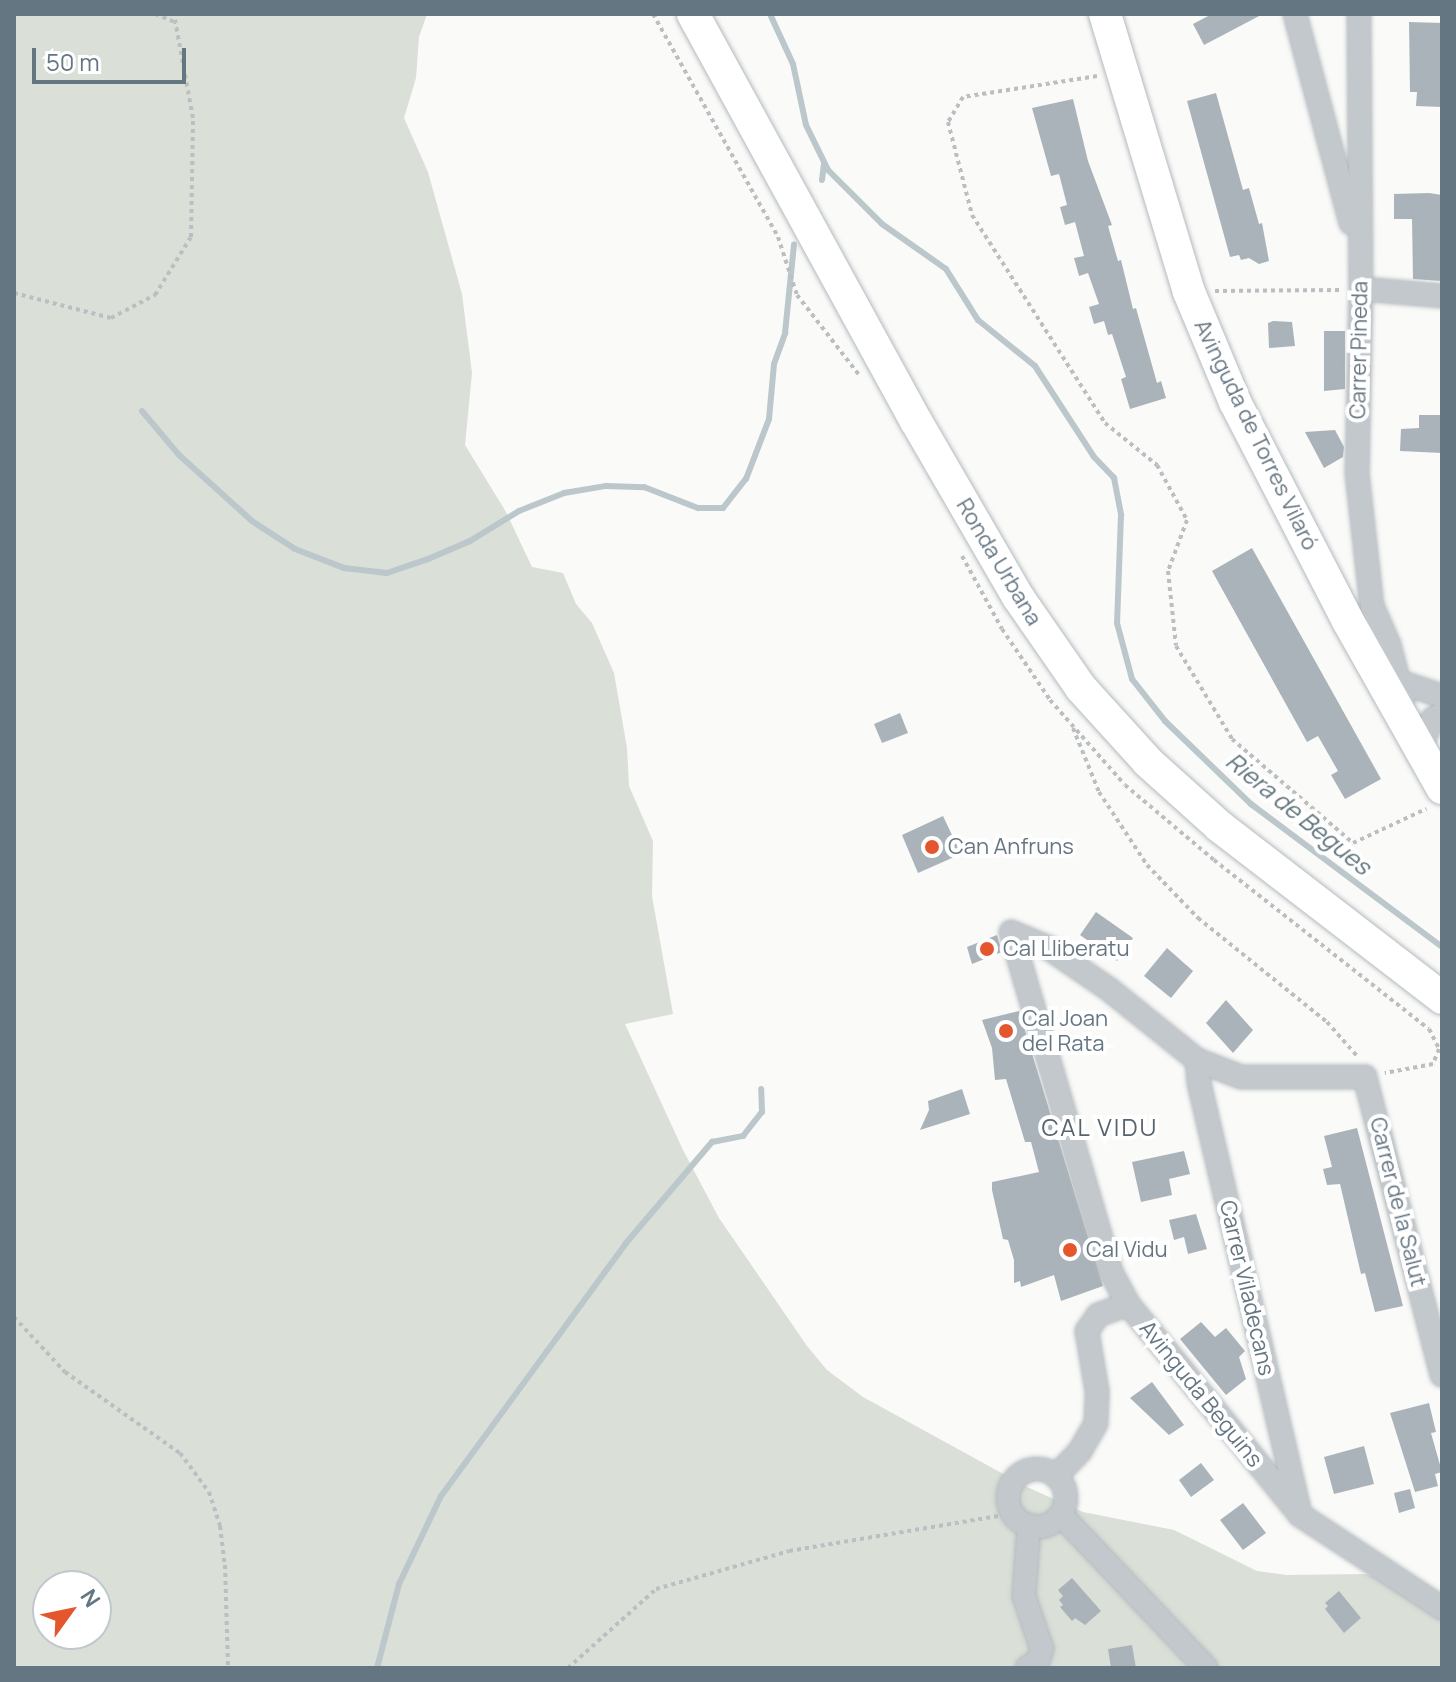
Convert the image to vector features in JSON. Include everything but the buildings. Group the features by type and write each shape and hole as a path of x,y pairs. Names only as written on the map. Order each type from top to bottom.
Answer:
{"main road":[{"name":"Ronda Urbana","path":"693,14 916,421 1018,597 1081,688 1148,762 1219,826 1442,998"},
{"name":"Avinguda de Torres Vilaró","path":"1105,14 1189,292 1235,402 1327,581 1420,748 1436,798"}],"street":[{"path":"1295,14 1358,251"},
{"name":"Carrer Pineda","path":"1359,14 1358,251 1361,289 1357,473 1372,606 1389,645 1397,681 1420,748"},
{"path":"1361,289 1442,296"},
{"path":"1397,681 1442,696"},
{"path":"1420,748 1433,719 1442,714"},
{"path":"1128,1304 1111,1272 1011,932 1049,948 1110,990 1197,1060 1241,1077 1365,1077"},
{"name":"Carrer Viladecans","path":"1197,1060 1199,1083 1300,1515"},
{"name":"Carrer de la Salut","path":"1365,1077 1442,1375"},
{"name":"Avinguda Beguins","path":"1056,1476 1080,1451 1096,1423 1097,1391 1087,1331 1098,1315 1128,1304 1300,1515 1442,1608"},
{"path":"1021,1520 1050,1524 1061,1515 1066,1502 1065,1489 1056,1476 1045,1470 1032,1469 1020,1474 1012,1482 1008,1499 1021,1520 1024,1596 1042,1649 1038,1661 1027,1668"},
{"path":"1061,1515 1206,1668"}],"path":[{"path":"155,14 175,22"},
{"path":"14,293 111,318 155,295 191,237 193,118 174,14"},
{"path":"1123,71 963,97 948,122 972,215 1105,423 1157,465 1187,520 1168,571 1176,646 1232,739 1353,843 1436,798"},
{"path":"1189,292 1361,289"},
{"path":"1073,728 1099,792 1147,865 1198,918 1282,983 1344,1038 1358,1056 1365,1077"},
{"path":"14,1317 65,1372 180,1453 209,1492 220,1526 225,1565 228,1668"},
{"path":"568,1668 656,1589 789,1551 1021,1520"}],"shaded area":[{"path":"14,14 427,14 419,37 416,78 404,118 428,172 462,294 472,373 465,445 506,512 532,567 563,573 576,604 592,623 614,673 627,748 629,786 653,841 652,896 673,1014 625,1024 683,1150 719,1218 807,1346 827,1370 863,1397 1027,1487 1083,1512 1174,1530 1257,1571 1287,1575 1365,1574 1442,1598 1442,1668 14,1668"}],"waterway":[{"name":"Riera de Begues","path":"770,14 793,64 806,125 828,170 882,224 946,269 978,320 1035,366 1094,457 1114,478 1121,515 1117,623 1132,679 1165,721 1251,804 1442,947"},
{"path":"822,180 824,164"},
{"path":"142,411 179,455 252,521 295,549 344,568 387,573 470,541 519,511 564,493 606,486 644,487 698,508 723,508 746,479 769,419 774,364 785,333 794,244"},
{"path":"377,1668 399,1584 441,1496 626,1243 712,1142 743,1136 762,1112 761,1089"}],"place":[{"name":"Can Anfruns","path":"932,847"},
{"name":"Cal Lliberatu","path":"987,949"},
{"name":"Cal Joan del Rata","path":"1006,1031"},
{"name":"Cal Vidu","path":"1070,1250"}],"district":[{"name":"CAL VIDU","path":"1100,1127"}]}
